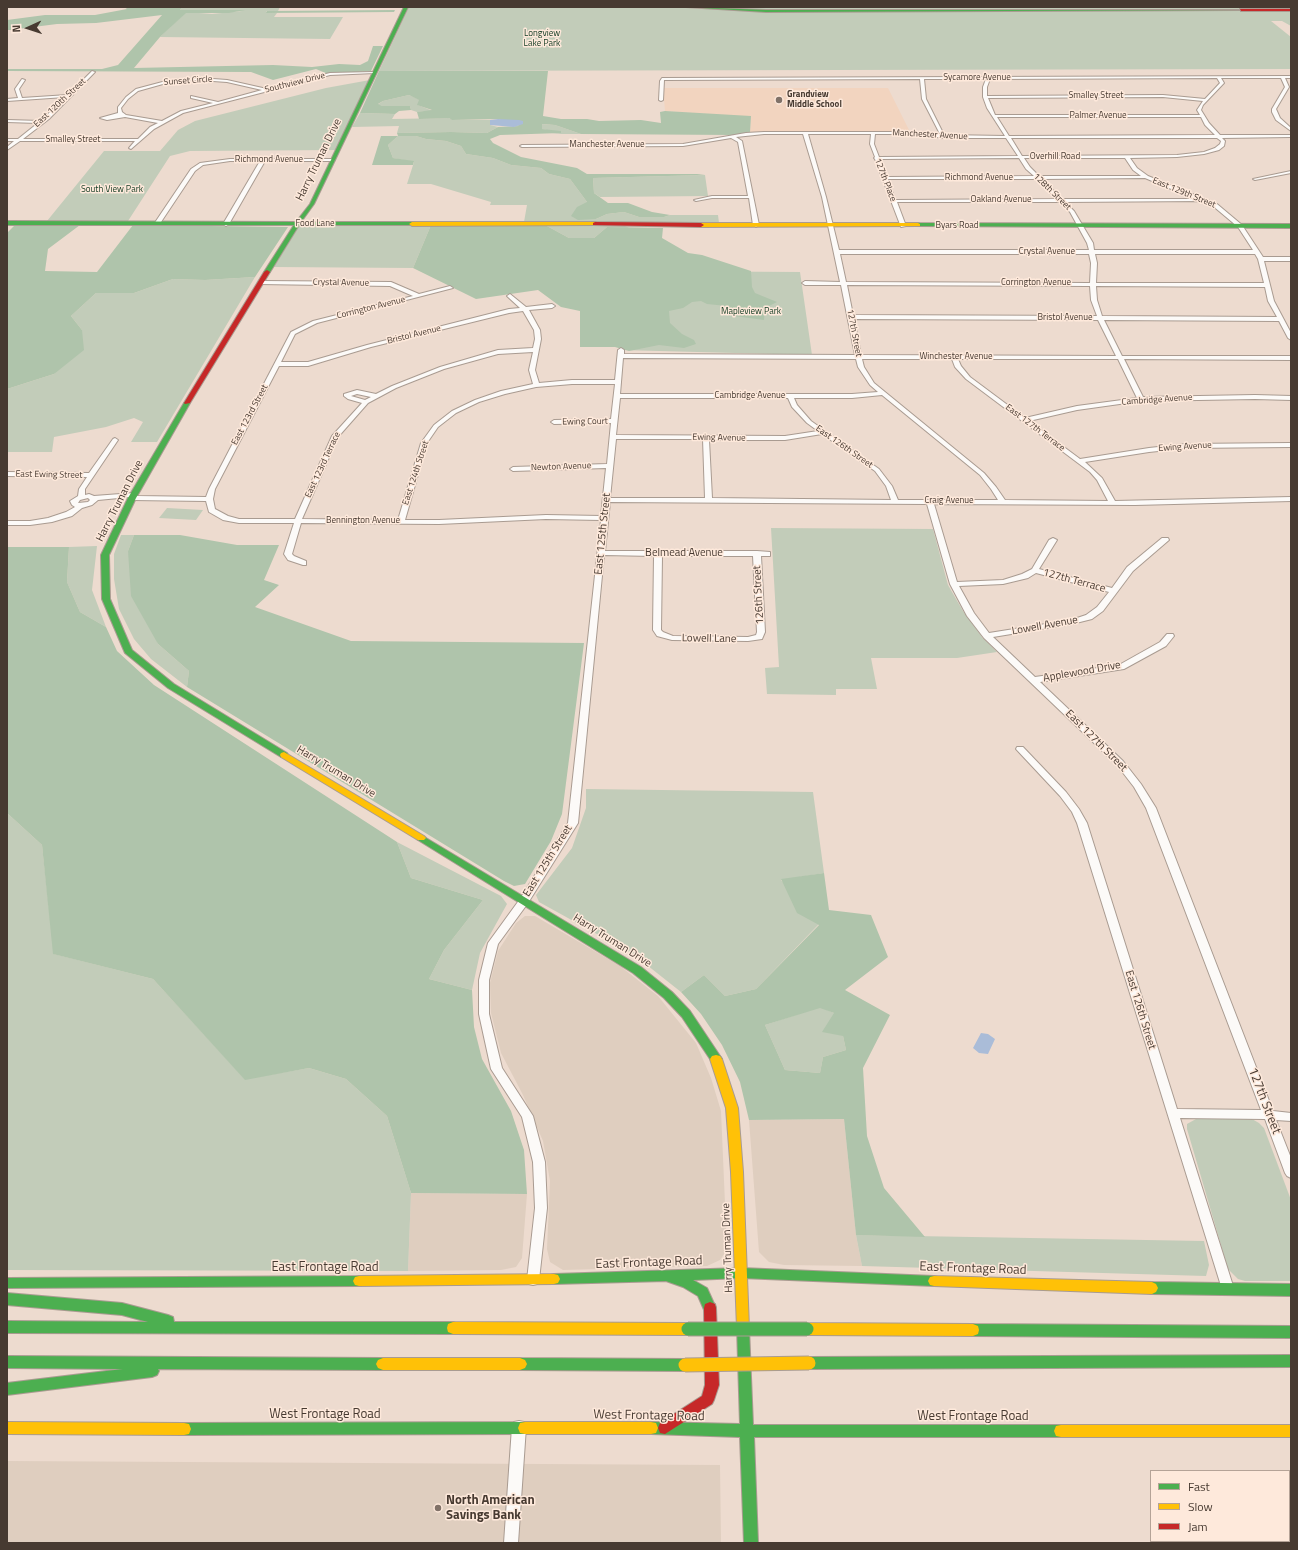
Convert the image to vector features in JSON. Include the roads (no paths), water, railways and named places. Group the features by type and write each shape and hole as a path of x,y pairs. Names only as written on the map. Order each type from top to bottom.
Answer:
{"main road":[{"name":"Harry Truman Drive","path":"406,7 373,73 312,204 297,224 196,388 132,498 105,555 106,599 128,651 171,686 638,970 668,995 702,1036 715,1058 725,1083 732,1108 737,1172 748,1431 751,1543"},
{"path":"688,7 760,10 1289,9"},
{"path":"712,7 753,9 1289,9"},
{"path":"1258,9 1272,7"},
{"name":"Food Lane","path":"7,223 624,225"},
{"name":"Byars Road","path":"624,225 1291,226"},
{"name":"East Frontage Road","path":"7,1283 533,1280 741,1273 1065,1286 1291,1290"},
{"path":"664,1276 687,1283 703,1292 710,1307 712,1385 707,1400 693,1411 665,1428"},
{"path":"7,1299 122,1308 189,1327"},
{"path":"7,1327 1291,1332"},
{"path":"7,1362 685,1365 1291,1361"},
{"path":"7,1389 147,1372 201,1363"},
{"name":"West Frontage Road","path":"7,1428 210,1429 519,1427 665,1428 748,1431 1291,1430"}],"street":[{"name":"East 120th Street","path":"7,149 42,122 93,72"},
{"name":"Southview Drive","path":"131,148 160,122 182,112 330,74 373,73"},
{"path":"1282,77 1287,87 1274,109 1274,112 1278,119 1291,130"},
{"name":"Sycamore Avenue","path":"661,100 663,79 1291,77"},
{"path":"922,78 924,98 943,137"},
{"path":"985,97 984,87 989,78"},
{"path":"1219,78 1222,83 1199,108 1201,116 1219,136"},
{"name":"Sunset Circle","path":"160,122 123,115 119,108 120,105 133,93 156,84 184,80 211,79 241,83 266,90"},
{"path":"20,99 17,89 23,80"},
{"name":"Sunset Circle","path":"149,82 156,84"},
{"path":"7,100 69,96"},
{"name":"Smalley Street","path":"985,97 1163,96 1206,100"},
{"name":"Southview Drive","path":"192,97 218,102"},
{"name":"128th Street","path":"985,97 994,116 1020,157 1038,178 1072,211 1081,226 1093,252 1094,300 1100,318 1141,400"},
{"name":"Palmer Avenue","path":"994,116 1201,116"},
{"path":"7,121 42,122"},
{"name":"Manchester Avenue","path":"522,146 683,145 755,133 917,133 943,137 1291,136"},
{"name":"127th Street","path":"805,133 831,225 858,357 867,377 883,393 982,474 994,488 1002,501"},
{"name":"127th Place","path":"873,133 872,144 876,158 903,226"},
{"name":"Overhill Road","path":"876,158 1177,156 1204,153 1222,145 1223,142 1219,136"},
{"path":"733,137 740,141 756,225"},
{"name":"Smalley Street","path":"7,140 139,140"},
{"name":"East 129th Street","path":"1127,156 1135,169 1146,177 1205,200 1222,209 1240,226 1261,259 1266,285 1279,319 1291,338"},
{"path":"226,224 263,160"},
{"name":"Richmond Avenue","path":"157,224 193,170 206,162 333,160"},
{"path":"1255,179 1291,172"},
{"name":"Richmond Avenue","path":"884,178 1146,177"},
{"path":"696,200 712,197 751,197"},
{"name":"Oakland Avenue","path":"893,201 1205,200"},
{"name":"Crystal Avenue","path":"837,252 1257,252"},
{"path":"1261,259 1291,259"},
{"name":"Crystal Avenue","path":"261,283 391,284 418,296"},
{"name":"Corrington Avenue","path":"805,283 1266,285"},
{"name":"Corrington Avenue","path":"293,333 315,322 450,288"},
{"path":"510,296 530,315 537,330 538,339 532,370 536,384 618,382"},
{"name":"Bristol Avenue","path":"277,364 308,364 369,346 524,309 552,306"},
{"name":"Bristol Avenue","path":"850,317 1279,319"},
{"name":"East 123rd Street","path":"209,499 212,489 293,333"},
{"name":"East 123rd Terrace","path":"303,563 291,558 288,554 298,521 335,436 366,402 418,376 485,355 510,350 536,350"},
{"name":"Winchester Avenue","path":"621,353 858,357 1291,358"},
{"name":"East 125th Street","path":"533,1280 541,1208 539,1162 527,1116 497,1069 484,1014 484,980 493,943 524,900 573,823 621,353"},
{"name":"East 127th Terrace","path":"954,357 958,367 968,378 1079,461 1100,479 1113,503"},
{"name":"East 124th Street","path":"401,521 424,443 436,426 454,412 477,401 536,384"},
{"path":"366,402 350,398 346,395 352,392 357,392 376,396"},
{"name":"Cambridge Avenue","path":"617,396 852,396 883,393"},
{"name":"East 126th Street","path":"790,396 802,415 877,470 889,486 894,501"},
{"name":"Cambridge Avenue","path":"1024,420 1077,408 1141,400 1256,397 1291,398"},
{"name":"Ewing Court","path":"554,422 615,421"},
{"name":"Ewing Avenue","path":"613,437 785,438 824,432"},
{"path":"706,438 709,500"},
{"path":"81,497 82,489 115,440"},
{"name":"Ewing Avenue","path":"1079,461 1186,446 1291,444"},
{"name":"Newton Avenue","path":"513,469 610,466"},
{"name":"East Ewing Street","path":"7,474 91,475"},
{"path":"80,506 75,505 73,502 81,497 94,500 132,498 209,499"},
{"name":"Bennington Avenue","path":"209,499 212,510 226,518 239,521 480,522 546,517 604,518"},
{"path":"7,523 30,523 49,520 69,514 80,506 94,500"},
{"name":"Craig Avenue","path":"606,500 1002,501 1113,503 1291,500"},
{"name":"East 127th Street","path":"930,501 954,584 970,614 987,636 1120,763 1151,808 1235,1030"},
{"path":"954,584 1003,582 1025,576 1035,570 1053,540"},
{"name":"Lowell Avenue","path":"987,636 1072,622 1090,617 1100,609 1130,569 1165,540"},
{"name":"Belmead Avenue","path":"601,553 767,554"},
{"name":"Lowell Lane","path":"658,553 657,630 660,634 672,638 748,639 759,637"},
{"name":"126th Street","path":"757,554 761,632 759,637"},
{"name":"127th Terrace","path":"1035,570 1113,591"},
{"name":"Applewood Drive","path":"1034,680 1121,667 1163,644 1170,636"},
{"name":"East 126th Street","path":"1020,749 1063,794 1076,811 1082,823 1228,1289"},
{"name":"127th Street","path":"1235,1030 1291,1173"},
{"path":"1173,1113 1269,1114 1291,1117"},
{"path":"511,1543 519,1427"}],"water":[{"path":"490,120 519,120 523,121 523,124 514,127 490,125"},
{"path":"981,1033 988,1034 995,1039 988,1054 979,1053 973,1048"}],"place":[{"name":"Grandview Middle School","path":"779,100"},
{"name":"North American Savings Bank","path":"438,1508"}],"park label":[{"name":"Longview Lake Park","path":"542,40"},
{"name":"South View Park","path":"112,190"},
{"name":"Mapleview Park","path":"751,312"}]}
